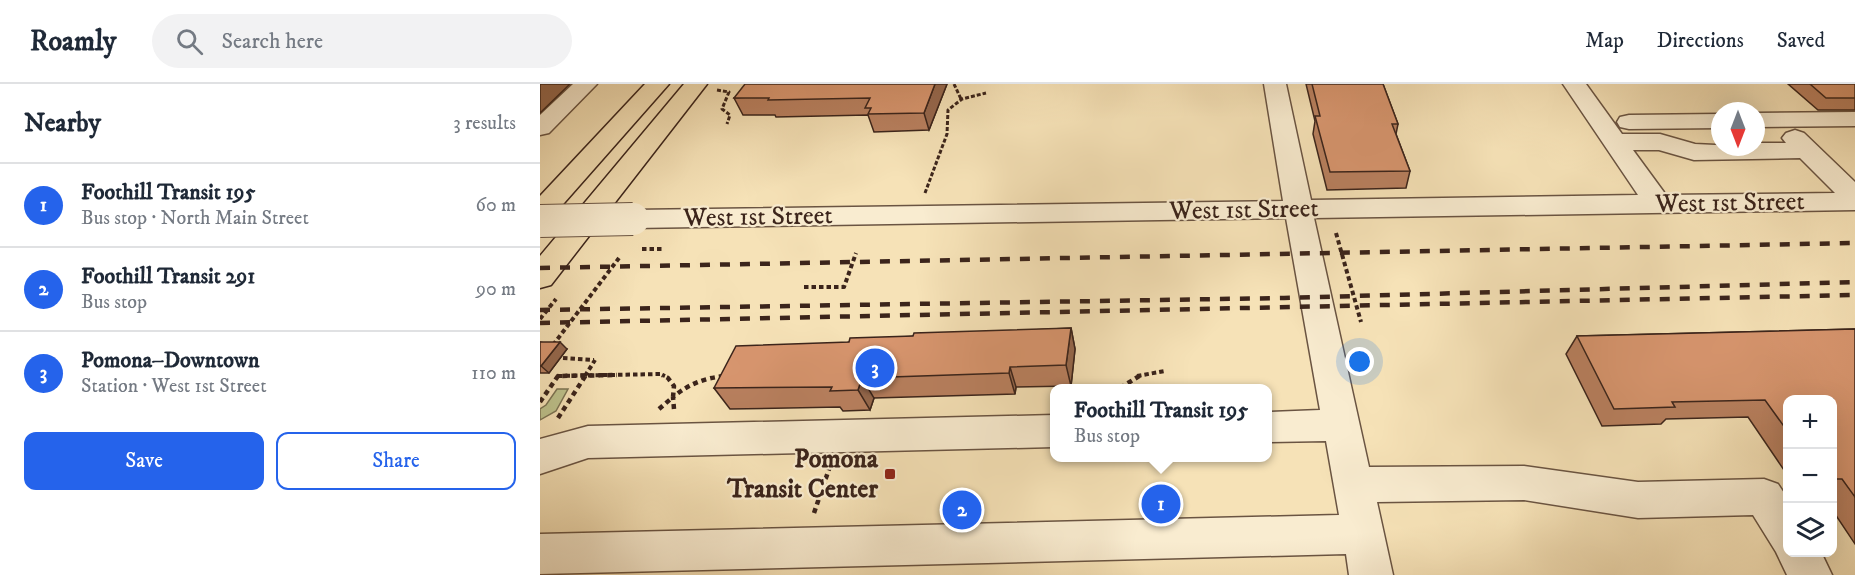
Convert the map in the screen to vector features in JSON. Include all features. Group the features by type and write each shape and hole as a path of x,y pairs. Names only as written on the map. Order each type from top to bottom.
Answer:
{"main road":[{"path":"540,213 658,84"},
{"path":"540,277 604,196 707,87"}],"street":[{"path":"540,128 586,84"},
{"path":"1275,84 1371,575"},
{"path":"1574,84 1658,204"},
{"path":"1765,120 1855,119"},
{"path":"1608,132 1711,122"},
{"path":"1608,132 1660,142 1694,152 1809,152 1855,137"},
{"path":"1809,152 1855,167"},
{"path":"1809,152 1855,199"},
{"name":"West 1st Street","path":"540,221 1855,199"},
{"path":"1272,427 1342,425"},
{"path":"547,441 548,453 588,442 1050,431"},
{"path":"1353,485 1524,483 1638,500 1764,497 1783,529"},
{"path":"540,554 1363,534"},
{"path":"1800,557 1810,575"}],"path":[{"path":"954,84 961,99"},
{"path":"707,87 729,92 722,104 722,109 730,115 727,124"},
{"path":"917,215 947,134 945,117 948,108 961,99 986,93"},
{"path":"1336,233 1361,322"},
{"path":"640,249 662,249"},
{"path":"804,287 844,287 856,253"},
{"path":"551,348 618,258"},
{"path":"547,441 595,360 563,358"},
{"path":"1123,384 1147,372 1166,371"},
{"path":"540,402 558,376 660,374 668,378 674,386 673,397 651,414"},
{"path":"813,515 830,466"}],"green space":[{"path":"557,389 568,389 556,411 540,420 540,409 546,405"}],"building":[{"path":"745,84 935,84 924,113 868,114 871,108 865,108 870,98 768,100 769,98 734,98"},
{"path":"1312,84 1383,84 1398,124 1392,124 1410,171 1330,172 1315,116 1320,116"},
{"path":"1810,84 1855,84 1855,98 1826,98"},
{"path":"1071,328 1066,365 1010,367 1009,373 862,378 858,390 830,391 832,387 714,388 736,346 849,342 850,338 913,336 914,333"},
{"path":"1855,329 1855,497 1842,479 1837,479 1837,395 1783,395 1783,425 1765,400 1672,402 1675,407 1614,409 1577,336"},
{"path":"540,342 560,342 541,366 540,366"}],"railway":[{"path":"540,268 1855,243"},
{"path":"540,310 1284,298 1855,282"},
{"path":"540,323 1855,295"}],"place":[{"name":"Pomona–Downtown","path":"875,368"},
{"name":"Pomona Transit Center","path":"890,474"},
{"name":"Foothill Transit 195","path":"1161,504"},
{"name":"Foothill Transit 291","path":"962,510"}]}
